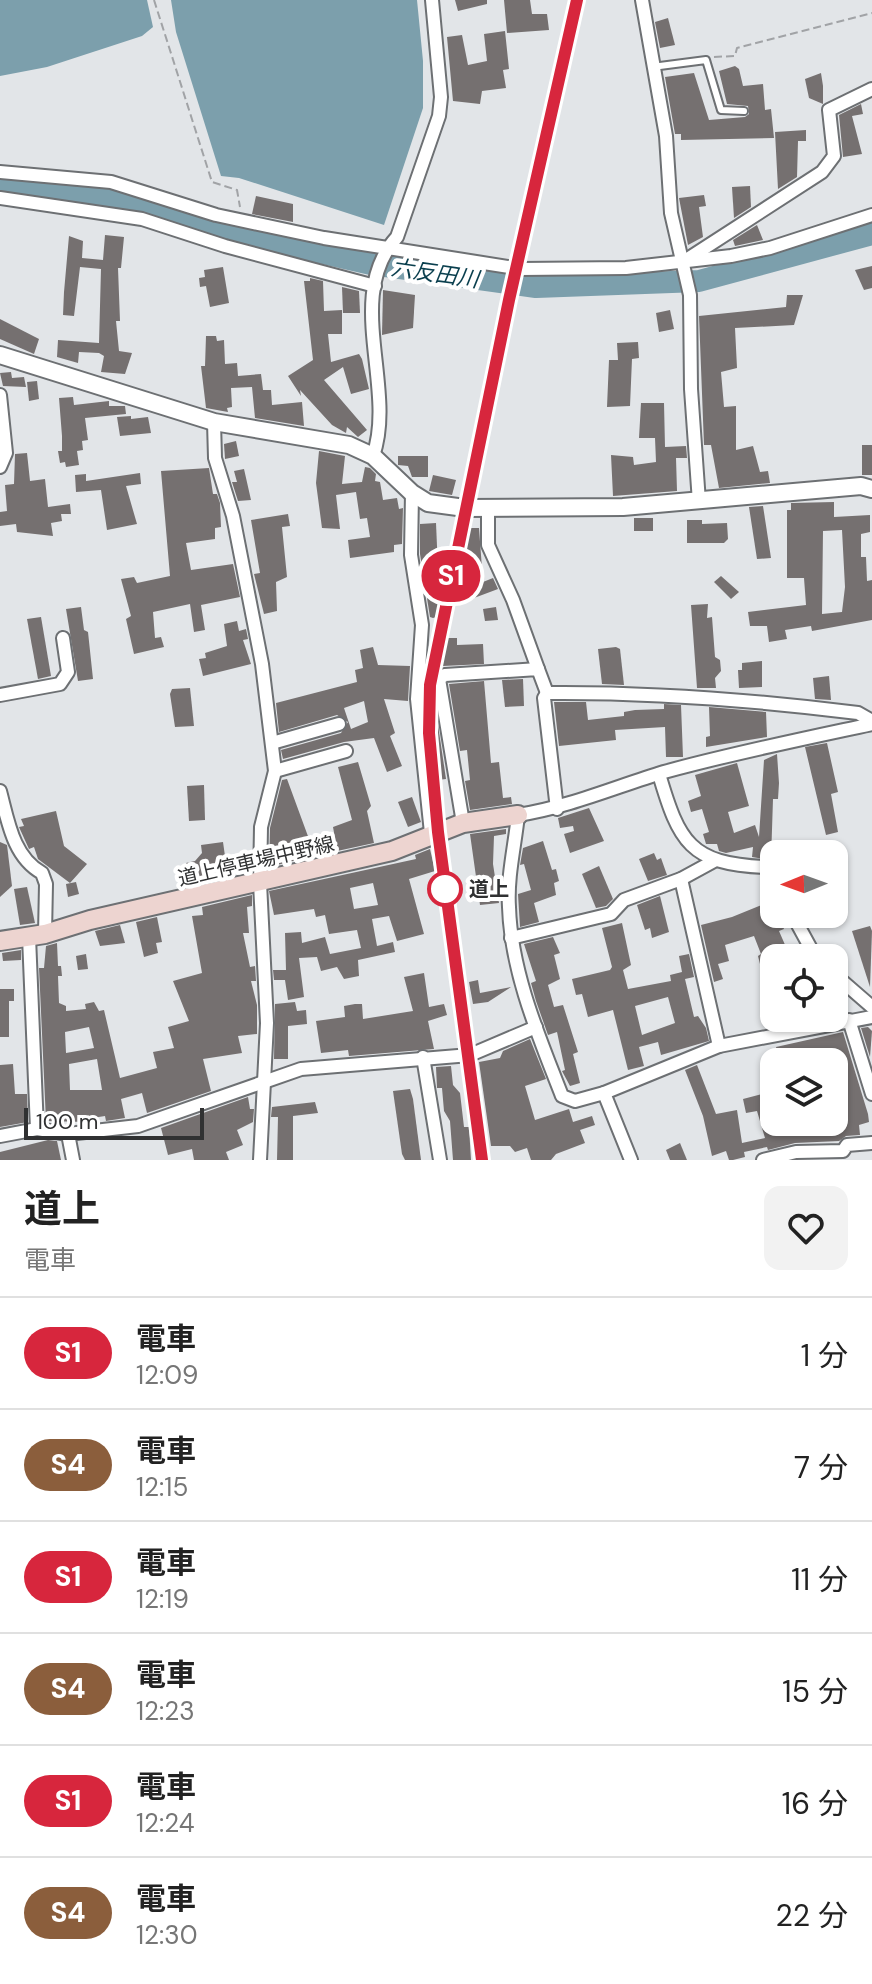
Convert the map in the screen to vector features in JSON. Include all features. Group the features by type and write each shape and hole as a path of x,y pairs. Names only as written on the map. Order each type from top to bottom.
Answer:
{"main road":[{"name":"道上停車場中野線","path":"0,941 37,936 90,920 392,851 431,833 463,823 518,815"}],"street":[{"path":"373,456 380,436 372,327 376,283 386,250 397,237 439,116 441,97 432,0"},
{"path":"642,0 666,136 671,213 690,295 691,389 699,502"},
{"path":"683,262 822,172 834,156 829,110 872,89"},
{"path":"0,172 111,182 236,219 386,250 521,269 626,268 683,262 770,248 872,215"},
{"path":"0,198 142,219 225,246 376,283"},
{"path":"0,355 214,422 349,445 373,456 412,493 428,503 488,508 623,507 699,502 785,490 861,486 872,489"},
{"path":"0,395 6,453 0,467"},
{"path":"214,422 215,458 236,531 262,664 275,771 261,827 260,883 267,1023 260,1160"},
{"path":"412,493 411,555 422,625 419,730 431,833"},
{"path":"488,508 488,545 547,693"},
{"path":"0,695 60,684 68,672 63,638"},
{"path":"463,823 439,679 445,675 538,669"},
{"path":"547,693 651,692 731,698 858,713 872,723"},
{"path":"547,693 544,698 557,809"},
{"path":"872,723 743,750 659,774 557,809 518,815 508,904 511,938 536,1027 562,1096 575,1101 604,1093 719,1046 747,1039 782,1037 872,1017"},
{"path":"272,743 339,724"},
{"path":"275,771 346,751"},
{"path":"659,774 680,832 699,853 714,861 760,866"},
{"path":"0,791 19,853 28,865 42,873 46,884 37,936 37,1129"},
{"path":"511,938 611,914 624,900 681,879 714,861"},
{"path":"681,879 719,1046"},
{"path":"848,986 872,1007"},
{"path":"849,1020 872,1094"},
{"path":"0,1136 37,1129 68,1134 138,1126 175,1115 265,1079 301,1069 470,1055 536,1027"},
{"path":"423,1057 440,1160"},
{"path":"604,1093 631,1160"},
{"path":"68,1134 73,1160"},
{"path":"763,1160 796,1152 809,1157 843,1151 847,1145 872,1143"}],"lane":[{"path":"652,67 706,60 721,110 744,111"}],"path":[{"path":"154,0 212,182 237,190 240,205 236,219"},
{"path":"706,60 735,56 737,48 872,13"}],"water":[{"path":"0,0 147,0 153,27 142,36 47,67 0,76"},
{"path":"171,0 417,0 423,61 423,108 384,225 239,178 221,176 176,32"}],"building":[{"path":"455,0 487,0 487,4 458,11"},
{"path":"504,0 530,0 532,14 547,14 549,30 507,33"},
{"path":"668,18 675,45 660,48 655,22"},
{"path":"505,31 509,69 503,70 506,88 482,91 480,104 453,101 447,37 462,35 468,65 487,61 484,34"},
{"path":"735,66 739,69 743,86 763,84 765,110 771,109 774,138 681,140 681,134 675,134 665,77 694,73 709,120 745,117 749,114 748,106 727,104 719,71"},
{"path":"821,73 823,104 809,98 805,79"},
{"path":"861,104 863,114 852,116 862,154 843,157 839,115"},
{"path":"806,130 806,141 798,141 797,177 778,189 775,132"},
{"path":"750,186 751,207 734,218 732,187"},
{"path":"704,195 706,206 699,207 703,237 688,245 679,198"},
{"path":"256,196 293,204 293,222 252,214"},
{"path":"757,225 763,240 735,246 733,240"},
{"path":"105,235 124,237 121,268 118,268 120,321 116,321 119,351 132,353 125,374 101,372 104,356 99,353 79,352 78,363 57,357 58,340 99,343 101,269 80,267 74,316 63,315 64,292 69,236 83,241 82,258 103,260"},
{"path":"872,266 872,288 864,290 855,270"},
{"path":"223,267 229,303 210,307 206,286 200,287 199,278 205,277 204,270"},
{"path":"310,278 323,281 324,311 342,310 342,334 328,334 331,362 359,354 362,359 369,389 351,394 343,367 324,380 367,430 358,437 347,427 346,433 332,425 300,390 301,396 288,376 313,360 304,281 310,281"},
{"path":"342,287 359,291 360,313 343,313"},
{"path":"383,290 415,295 413,328 382,335"},
{"path":"787,295 803,295 794,325 735,328 737,368 721,372 724,407 736,406 736,450 753,446 760,472 768,471 770,483 719,488 711,445 704,445 699,316 786,307"},
{"path":"670,310 674,329 659,332 656,313"},
{"path":"0,319 39,339 34,354 0,339"},
{"path":"206,336 216,336 217,341 224,340 225,364 237,363 238,376 261,374 263,390 271,390 272,405 302,402 304,426 255,418 252,387 231,388 232,407 227,408 228,412 206,408 201,366 205,366"},
{"path":"638,342 639,358 632,359 630,406 607,407 609,360 618,360 617,343"},
{"path":"11,372 12,378 24,377 26,387 3,386 0,373"},
{"path":"37,381 39,399 29,401 27,382"},
{"path":"73,397 74,405 109,401 109,406 125,406 126,414 85,418 88,440 82,441 83,450 77,451 79,465 66,467 65,462 60,463 58,451 62,451 59,398"},
{"path":"641,403 664,403 665,447 686,446 687,458 676,458 677,491 613,496 611,455 633,457 634,465 656,462 655,438 639,438"},
{"path":"131,416 131,419 148,417 151,433 120,436 117,417"},
{"path":"236,441 239,456 225,459 224,444"},
{"path":"862,445 872,445 872,475 862,475"},
{"path":"319,451 345,456 342,484 362,482 365,467 370,468 376,474 375,481 380,482 383,500 397,498 399,509 403,508 402,544 394,545 394,552 350,558 348,540 370,537 367,518 360,519 356,492 336,495 340,529 322,528 316,483"},
{"path":"27,453 30,481 45,479 48,507 70,504 71,514 61,514 62,521 51,523 53,536 17,532 16,524 0,526 0,512 7,511 5,485 14,484 15,454"},
{"path":"398,456 428,456 428,477 412,477 408,466 398,465"},
{"path":"209,468 213,494 217,494 220,503 221,527 215,528 215,539 186,543 191,570 233,564 240,597 201,605 205,630 194,632 190,604 153,612 155,638 161,637 164,647 134,654 126,619 131,616 121,579 134,577 137,583 170,576 161,471"},
{"path":"244,469 251,500 238,501 232,482 237,482 234,471"},
{"path":"140,473 141,484 126,486 137,524 107,530 101,490 76,492 75,475 86,474 86,481"},
{"path":"433,475 456,480 452,495 429,491"},
{"path":"834,502 834,517 870,515 870,532 861,534 861,557 866,557 867,581 872,580 872,620 812,631 811,626 785,630 787,639 769,642 767,626 750,626 748,612 806,605 804,578 787,578 787,510 791,510 791,503","holes":["842,530 845,587 842,612 822,614 823,531"]},
{"path":"763,506 771,558 757,559 749,507"},
{"path":"288,514 290,526 282,527 287,577 276,582 277,611 264,614 254,574 260,573 251,520"},
{"path":"634,518 653,518 653,531 634,531"},
{"path":"687,520 702,520 702,524 727,523 728,539 724,543 687,543"},
{"path":"436,523 440,616 433,618 430,617 420,554 420,524"},
{"path":"470,528 479,528 483,582 493,578 498,589 450,607 456,581 461,580 458,573"},
{"path":"721,576 739,592 731,599 714,582"},
{"path":"708,604 707,618 712,617 715,657 720,660 721,671 715,678 716,688 697,688 691,605"},
{"path":"81,607 84,630 88,632 93,679 78,681 66,609"},
{"path":"496,607 498,620 485,621 483,609"},
{"path":"41,617 51,676 38,679 27,619"},
{"path":"237,621 239,631 246,629 248,639 243,640 251,664 203,676 199,659 206,658 205,653 227,646 224,624"},
{"path":"443,638 457,638 457,645 483,644 484,664 443,666"},
{"path":"373,647 378,665 410,666 408,701 384,699 395,733 390,736 402,766 387,772 374,738 344,742 283,759 281,750 341,733 348,722 337,715 279,732 276,703 357,682 355,670 363,668 360,650","holes":["364,701 368,722 351,729 344,708"]},
{"path":"598,649 620,649 624,685 602,684"},
{"path":"762,661 762,687 739,688 738,670 742,670 742,663"},
{"path":"829,676 831,700 815,699 813,678"},
{"path":"523,679 524,706 505,707 502,680"},
{"path":"484,681 491,763 499,762 503,798 511,797 512,804 470,810 465,781 470,780 467,750 460,751 449,684"},
{"path":"190,688 194,726 175,727 170,694 172,689"},
{"path":"554,702 586,702 588,720 624,716 624,712 635,710 664,709 664,704 681,705 683,757 666,757 665,727 615,730 616,740 559,746"},
{"path":"709,707 766,712 767,737 706,747 706,737 710,736"},
{"path":"438,725 446,779 438,780 432,726"},
{"path":"827,743 838,792 831,794 838,832 826,835 805,747"},
{"path":"777,754 779,783 778,799 773,799 772,840 760,840 760,858 752,857 753,847 726,853 719,851 717,844 706,844 703,834 709,832 702,809 691,812 688,801 701,796 695,775 737,763 749,806 728,812 734,833 755,825 759,837 764,760"},
{"path":"358,762 371,806 367,811 374,843 328,853 325,841 335,838 333,827 352,820 338,767"},
{"path":"287,779 309,839 292,843 297,860 269,867 270,828 282,780"},
{"path":"204,785 205,820 189,821 187,786"},
{"path":"412,797 421,822 408,827 398,802"},
{"path":"589,808 604,841 570,853 564,834 574,831 573,826 560,828 558,818"},
{"path":"56,811 64,846 87,864 70,883 38,859 34,847 29,849 19,827 24,826 21,819"},
{"path":"506,829 506,834 494,836 493,864 499,903 480,905 470,834"},
{"path":"543,841 552,870 556,869 559,881 554,883 556,895 534,903 539,922 520,927 518,894 531,890 524,864 520,865 523,848"},
{"path":"0,842 7,845 12,886 0,897"},
{"path":"223,842 225,856 239,854 240,864 222,866 222,878 189,885 186,863 195,861 202,853 201,845"},
{"path":"430,849 435,871 409,879 424,934 397,941 389,916 372,919 377,946 393,942 395,952 358,960 359,976 344,979 337,967 321,971 317,957 299,958 304,997 288,1000 285,980 274,980 273,970 286,970 285,933 301,932 302,943 325,937 330,954 361,948 357,930 329,934 325,915 316,917 314,909 274,915 269,891 416,859 415,855","holes":["373,883 378,905 354,909 350,888"]},
{"path":"654,853 657,860 661,858 667,875 648,881 639,859"},
{"path":"599,866 613,899 606,906 596,908 582,874"},
{"path":"76,882 79,894 68,897 66,884"},
{"path":"27,887 35,923 20,925 14,889"},
{"path":"252,895 252,906 247,907 249,933 243,933 250,967 255,966 256,981 251,981 257,1005 257,1034 238,1036 242,1053 203,1059 211,1091 147,1113 142,1093 121,1099 125,1118 106,1121 105,1116 86,1119 87,1122 46,1121 39,968 44,968 46,946 57,943 58,966 61,966 62,976 58,976 59,1003 66,1006 66,1011 86,1009 85,1004 94,1002 99,1011 104,1010 120,1078 157,1068 153,1052 174,1048 168,1027 189,1021 173,981 202,973 192,916 203,915 202,907","holes":["89,1027 94,1048 66,1053 65,1032","97,1059 102,1090 70,1090 69,1064"]},
{"path":"660,896 669,932 652,938 650,928 645,930 637,905"},
{"path":"760,906 760,928 784,928 779,931 785,944 760,944 760,951 754,936 725,945 729,961 718,964 723,979 714,982 701,925"},
{"path":"157,917 162,942 156,943 158,953 144,957 136,922"},
{"path":"622,923 631,965 623,970 628,989 671,981 670,975 682,972 679,956 689,954 694,977 685,979 694,1017 698,1016 706,1028 709,1041 661,1055 658,1042 639,1047 644,1066 628,1070 613,1010 588,1017 582,994 576,995 572,979 612,967 602,928","holes":["668,997 675,1023 642,1035 635,1006"]},
{"path":"120,925 125,943 100,946 95,931"},
{"path":"870,926 872,931 870,987 852,931"},
{"path":"553,937 560,953 554,955 560,979 548,985 554,1007 563,1005 578,1052 573,1054 580,1083 570,1086 562,1071 565,1070 557,1032 548,1035 536,1001 531,983 536,981 524,944"},
{"path":"21,950 21,960 3,961 2,953"},
{"path":"86,954 88,969 78,970 76,956"},
{"path":"424,973 429,1007 444,1004 447,1015 428,1021 434,1049 349,1056 348,1050 321,1053 316,1021 345,1017 344,1006 355,1004 362,1004 363,1019 413,1011 404,977"},
{"path":"478,980 480,993 511,987 488,1002 473,1004 469,982"},
{"path":"0,989 14,989 14,1001 9,1001 9,1037 0,1037"},
{"path":"295,1002 297,1011 306,1010 307,1024 288,1026 288,1059 274,1059 275,1004"},
{"path":"868,1027 872,1031 870,1057 861,1028"},
{"path":"843,1032 848,1048 776,1048"},
{"path":"530,1039 546,1079 525,1086 535,1120 569,1109 573,1122 592,1116 595,1125 580,1130 585,1143 556,1154 551,1160 531,1160 527,1148 515,1152 510,1146 491,1146 479,1062 500,1058 503,1051"},
{"path":"848,1048 868,1114 869,1122 859,1125 860,1135 848,1136"},
{"path":"13,1064 15,1094 27,1094 28,1122 0,1127 0,1065"},
{"path":"697,1065 716,1114 737,1110 742,1143 765,1138 846,1136 839,1141 795,1143 768,1150 767,1147 744,1152 745,1157 733,1160 729,1160 726,1151 712,1156 703,1116 685,1070"},
{"path":"451,1066 453,1085 460,1093 464,1127 469,1127 471,1160 453,1160 450,1121 444,1111 442,1088 437,1088 436,1067"},
{"path":"410,1089 421,1160 405,1160 402,1154 393,1091"},
{"path":"760,1095 760,1121 757,1111 746,1113 743,1099"},
{"path":"248,1097 250,1109 254,1109 253,1122 237,1130 243,1145 226,1152 229,1160 194,1160 192,1149 168,1155 161,1128"},
{"path":"315,1102 318,1113 293,1116 293,1160 277,1160 278,1117 271,1117 272,1107"},
{"path":"48,1140 57,1141 61,1160 0,1160 0,1152"},
{"path":"680,1143 687,1160 670,1160 666,1150"}],"waterway":[{"name":"六反田川","path":"0,188 134,202 240,234 371,264 536,287 699,281 872,234"}],"railway":[{"path":"482,1160 438,832 429,733 430,685 509,300 577,0"}],"train":[{"name":"S1","path":"482,1160 438,832 429,733 430,685 509,300 577,0"}],"place":[{"name":"道上","path":"445,889"}]}
